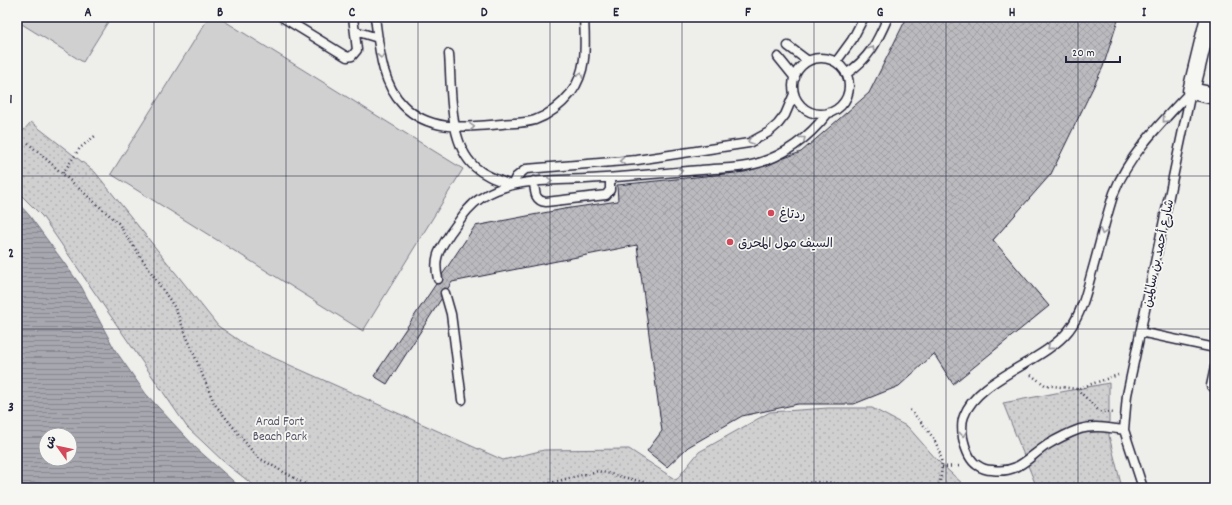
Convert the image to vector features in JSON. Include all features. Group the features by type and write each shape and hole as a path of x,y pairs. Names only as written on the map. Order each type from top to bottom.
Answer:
{"street":[{"name":"شارع أحمد بن سالمين","path":"1191,91 1209,17"},
{"path":"1191,91 1215,96"}],"lane":[{"path":"282,17 347,57 352,56 357,50 353,17"},
{"path":"375,17 386,76 392,92 414,115 428,123 455,128 534,120 549,114 561,104 579,79 584,64 586,49 584,17"},
{"path":"836,62 852,40 864,17"},
{"path":"846,74 857,67 870,54 888,17"},
{"path":"355,31 378,38"},
{"path":"788,46 808,61"},
{"path":"449,54 455,128 460,148 476,168 486,175 512,185"},
{"path":"778,57 795,78"},
{"path":"512,185 516,177 526,169 637,160 749,143 759,138 778,124 794,94 797,71 808,61 822,58 836,62 846,74 849,89 847,97 836,110 828,113 811,112 801,105 794,94"},
{"path":"1124,430 1106,428 1082,429 1058,438 1011,470 987,470 977,465 970,457 964,444 962,429 963,417 979,396 989,387 1046,351 1061,338 1076,319 1083,301 1110,209 1122,176 1145,143 1191,91"},
{"name":"شارع أحمد بن سالمين","path":"1143,488 1124,430 1127,395 1191,91"},
{"path":"438,279 435,265 438,251 467,210 480,199 492,192 512,185 534,182 610,178 754,165 795,145 813,130 828,113"},
{"path":"534,182 535,196 546,202 606,195 610,190 610,178"},
{"path":"445,293 452,318 462,400"},
{"path":"1140,332 1215,348"},
{"path":"1211,386 1215,367"}],"path":[{"path":"63,173 80,148 95,136"},
{"path":"28,143 118,223 175,308 214,403 258,457 312,488"},
{"path":"1022,367 1045,386 1077,389 1110,377"},
{"path":"1077,389 1099,411"},
{"path":"910,410 931,433 937,445 942,467 938,488"},
{"path":"530,488 598,471 668,488"},
{"path":"786,488 797,484 822,482 851,488"}],"green space":[{"path":"17,17 111,17 83,62 17,21"},
{"path":"209,17 218,17 463,169 363,331 111,174"},
{"name":"Arad Fort Beach Park","path":"31,122 95,172 218,326 247,346 503,460 544,450 629,449 676,480 699,452 770,412 828,408 872,408 908,427 937,460 965,486 976,488 257,488 224,462 187,427 42,216 17,191 17,138"},
{"path":"1109,383 1109,436 1122,488 1037,488 1003,403"}],"shaded area":[{"path":"17,202 29,215 81,286 115,350 146,394 196,448 241,488 17,488"}],"building":[{"name":"السيف مول المحرق","path":"907,17 1119,17 1103,67 1051,174 993,240 1049,306 953,384 934,354 899,386 854,404 798,404 742,416 688,447 667,467 647,451 662,431 637,245 452,282 387,384 374,376 475,226 564,209 618,201 617,185 745,172 801,152 869,93"}],"place":[{"name":"ردتاغ","path":"771,213"},
{"name":"السيف مول المحرق","path":"730,242"}]}
